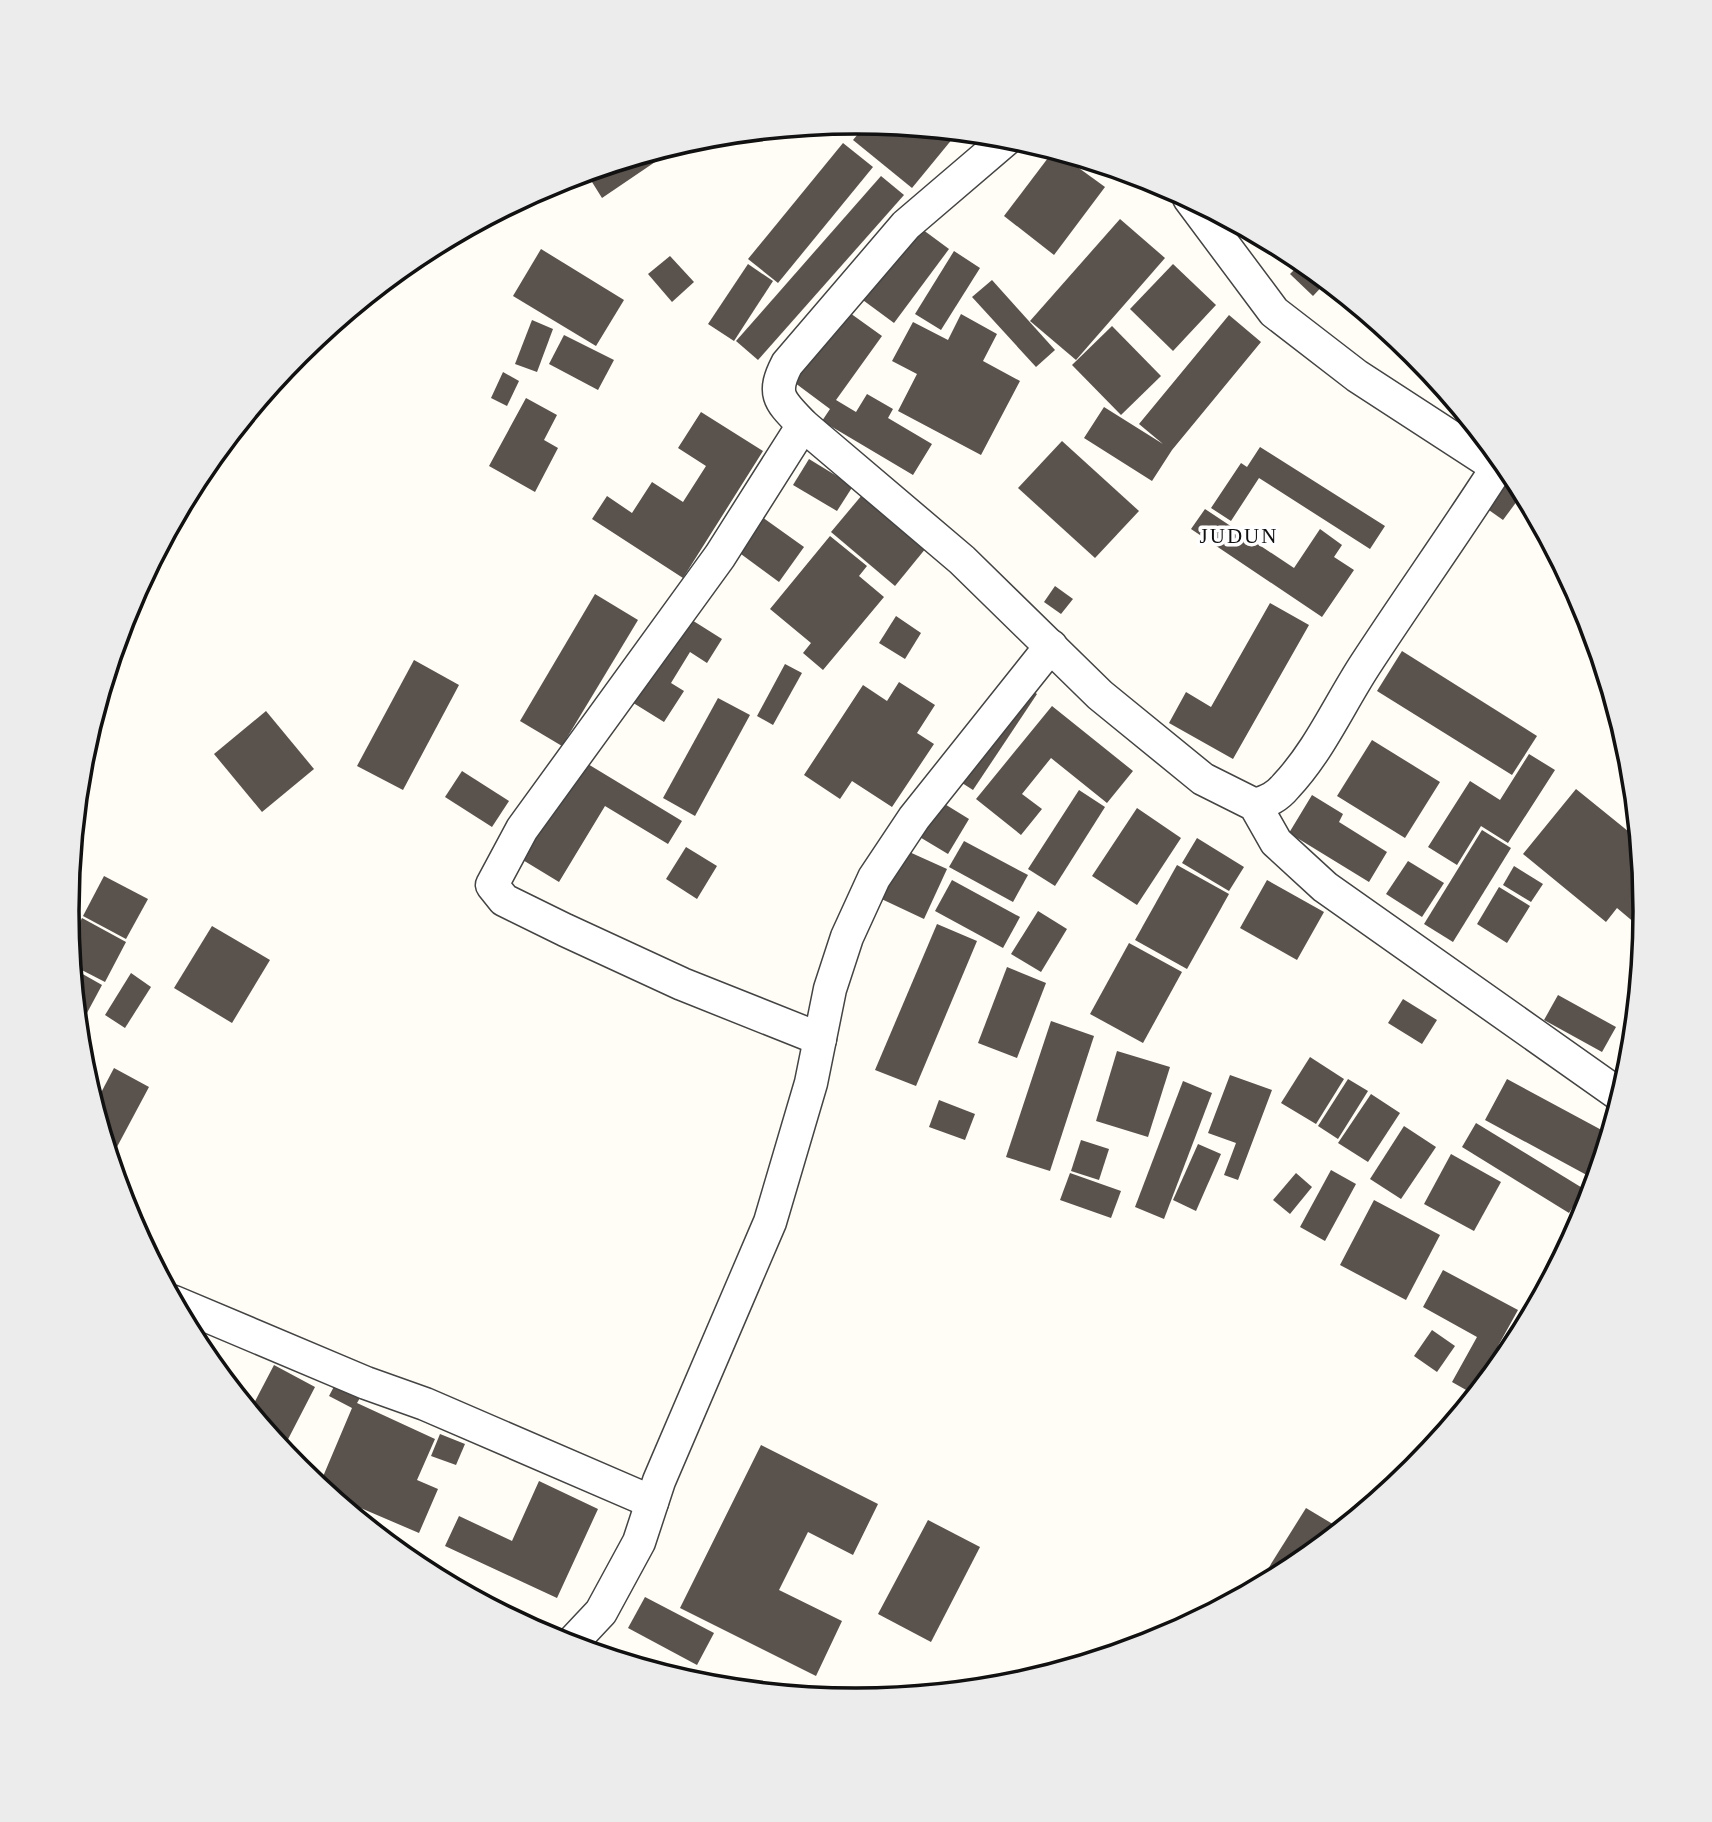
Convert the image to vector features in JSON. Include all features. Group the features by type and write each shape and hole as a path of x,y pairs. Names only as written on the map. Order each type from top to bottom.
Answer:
{"street":[{"path":"997,147 906,225 787,364 778,392 780,400 803,425 962,560 1100,695 1203,779 1255,805 1276,842 1325,887 1612,1090"},
{"path":"1201,215 1273,312 1357,376 1484,453"},
{"path":"803,425 720,556 522,829 492,885 504,900 565,930 682,984 820,1039"},
{"path":"1255,805 1271,800 1286,787 1311,754 1365,665 1495,470"},
{"path":"578,1636 601,1612 639,1542 679,1431 770,1222 811,1083 830,989 847,937 874,878 914,818 1051,646"},
{"path":"188,1308 366,1383 425,1404 652,1502"}],"building":[{"path":"858,134 952,139 912,188 853,140"},
{"path":"843,143 873,167 778,283 748,259"},
{"path":"1048,158 1076,166 1105,187 1054,255 1004,216"},
{"path":"658,159 658,160 602,198 591,181"},
{"path":"881,176 904,195 758,360 736,341"},
{"path":"907,218 949,249 894,323 852,292"},
{"path":"1120,219 1165,258 1076,360 1030,321"},
{"path":"541,249 624,300 596,346 513,296"},
{"path":"954,251 980,268 941,330 915,314"},
{"path":"670,256 694,282 672,302 648,274"},
{"path":"748,264 773,281 734,341 708,324"},
{"path":"1173,264 1216,305 1173,351 1130,309"},
{"path":"1294,270 1320,288 1313,296 1290,274"},
{"path":"992,280 1055,350 1036,367 972,297"},
{"path":"836,303 882,336 836,400 856,412 867,394 893,409 888,418 932,444 913,475 822,421 830,409 783,374"},
{"path":"961,314 997,334 983,361 1020,381 981,455 898,411 917,374 892,361 913,322 948,340"},
{"path":"1229,315 1261,342 1172,450 1152,481 1084,438 1104,407 1163,444 1139,424"},
{"path":"532,320 553,329 537,372 515,364"},
{"path":"1112,326 1161,376 1121,415 1072,365"},
{"path":"564,335 614,360 598,390 549,364"},
{"path":"503,372 519,381 507,406 491,398"},
{"path":"526,398 557,415 544,440 558,448 535,492 489,466"},
{"path":"701,412 763,451 683,578 592,519 607,496 632,513 652,482 683,502 706,466 678,448"},
{"path":"1062,441 1139,511 1095,558 1018,488"},
{"path":"1260,447 1385,526 1370,549 1259,478 1231,521 1211,508 1241,463 1247,467"},
{"path":"809,459 853,486 837,511 793,485"},
{"path":"1505,483 1516,502 1503,520 1486,508"},
{"path":"862,495 926,548 895,586 831,532"},
{"path":"751,509 804,547 779,582 726,543"},
{"path":"1205,509 1294,568 1320,529 1342,545 1334,557 1354,570 1322,617 1191,529"},
{"path":"830,536 867,566 859,576 884,597 823,670 803,653 811,643 770,609"},
{"path":"1055,586 1073,599 1061,614 1044,602"},
{"path":"595,594 638,620 562,746 520,721"},
{"path":"1270,603 1309,625 1233,759 1169,723 1186,692 1211,707"},
{"path":"668,605 722,639 707,663 690,652 671,683 684,691 664,722 614,691"},
{"path":"896,616 921,633 905,659 879,643"},
{"path":"1402,651 1537,736 1512,775 1377,691"},
{"path":"414,660 459,685 403,790 357,766"},
{"path":"785,664 802,673 773,725 757,716"},
{"path":"1013,678 1037,694 973,790 948,774"},
{"path":"899,682 935,705 917,733 934,744 892,807 852,781 840,799 804,775 863,685 887,701"},
{"path":"718,698 750,715 695,816 663,798"},
{"path":"1052,706 1133,771 1107,803 1051,758 1022,794 1042,809 1021,835 976,799"},
{"path":"266,711 314,769 262,812 214,754"},
{"path":"1372,740 1440,782 1405,838 1337,796"},
{"path":"568,752 682,821 668,844 605,806 559,882 508,851"},
{"path":"1529,754 1555,770 1508,843 1481,826 1457,865 1428,847 1470,781 1500,800"},
{"path":"462,771 509,801 492,827 445,797"},
{"path":"1576,789 1629,832 1633,921 1617,908 1606,922 1523,854"},
{"path":"1079,790 1105,807 1055,886 1028,869"},
{"path":"930,795 969,819 948,854 908,830"},
{"path":"1312,795 1343,814 1339,822 1387,852 1369,882 1289,833"},
{"path":"1137,808 1181,838 1137,905 1092,876"},
{"path":"1482,830 1511,848 1453,942 1424,924"},
{"path":"1197,838 1244,867 1229,891 1182,863"},
{"path":"964,841 1028,875 1013,902 949,867"},
{"path":"896,846 947,869 924,919 873,895"},
{"path":"686,847 717,866 697,899 666,879"},
{"path":"1408,861 1444,883 1422,917 1386,894"},
{"path":"1177,865 1229,894 1187,969 1135,940"},
{"path":"1514,866 1543,884 1531,902 1503,885"},
{"path":"104,876 148,899 126,939 83,916"},
{"path":"952,880 1020,917 1003,948 935,911"},
{"path":"1267,880 1324,912 1297,960 1240,928"},
{"path":"1499,887 1530,906 1507,943 1477,924"},
{"path":"1038,911 1067,929 1041,972 1011,954"},
{"path":"82,918 126,942 105,982 81,970 79,924"},
{"path":"937,924 977,941 916,1086 875,1070"},
{"path":"212,926 270,960 232,1023 174,988"},
{"path":"1129,943 1182,972 1143,1043 1090,1014"},
{"path":"1007,967 1046,983 1017,1058 978,1043"},
{"path":"81,973 102,985 86,1016"},
{"path":"131,973 151,987 125,1028 105,1015"},
{"path":"1558,995 1616,1027 1602,1052 1544,1020"},
{"path":"1403,999 1437,1020 1422,1044 1388,1023"},
{"path":"1051,1021 1094,1036 1050,1171 1006,1157"},
{"path":"1117,1051 1170,1067 1148,1137 1096,1121"},
{"path":"1310,1057 1344,1079 1316,1124 1281,1103"},
{"path":"114,1068 149,1087 116,1148 105,1112 101,1093"},
{"path":"1230,1075 1272,1090 1238,1180 1224,1175 1236,1143 1208,1133"},
{"path":"1348,1079 1368,1091 1338,1139 1318,1126"},
{"path":"1507,1079 1602,1130 1587,1175 1485,1120"},
{"path":"1183,1081 1212,1093 1164,1219 1135,1207"},
{"path":"1371,1094 1400,1113 1368,1162 1338,1143"},
{"path":"939,1100 975,1114 965,1140 929,1127"},
{"path":"1476,1123 1582,1188 1577,1200 1569,1213 1462,1147"},
{"path":"1404,1126 1436,1147 1401,1199 1370,1179"},
{"path":"1081,1140 1109,1149 1099,1180 1071,1171"},
{"path":"1198,1144 1221,1154 1196,1211 1173,1200"},
{"path":"1451,1154 1501,1182 1474,1231 1424,1204"},
{"path":"1331,1170 1356,1184 1325,1241 1300,1227"},
{"path":"1070,1173 1121,1191 1111,1218 1060,1200"},
{"path":"1296,1173 1312,1187 1290,1214 1273,1200"},
{"path":"1374,1200 1440,1235 1406,1300 1340,1265"},
{"path":"1443,1270 1518,1310 1499,1347 1467,1391 1452,1382 1477,1337 1423,1307"},
{"path":"1432,1330 1455,1346 1437,1372 1414,1356"},
{"path":"274,1365 315,1387 287,1440 255,1402"},
{"path":"339,1377 364,1391 357,1403 435,1439 417,1480 438,1489 419,1533 358,1507 323,1476 352,1408 329,1396"},
{"path":"440,1434 465,1444 456,1465 431,1456"},
{"path":"761,1445 878,1504 853,1555 808,1532 779,1590 842,1621 816,1676 680,1608"},
{"path":"539,1481 598,1509 557,1598 445,1546 459,1516 512,1541"},
{"path":"1306,1508 1333,1524 1288,1557 1267,1570"},
{"path":"928,1520 980,1547 931,1642 878,1614"},
{"path":"645,1597 714,1633 697,1665 628,1628"}],"district":[{"name":"JUDUN","path":"1239,536"}]}
